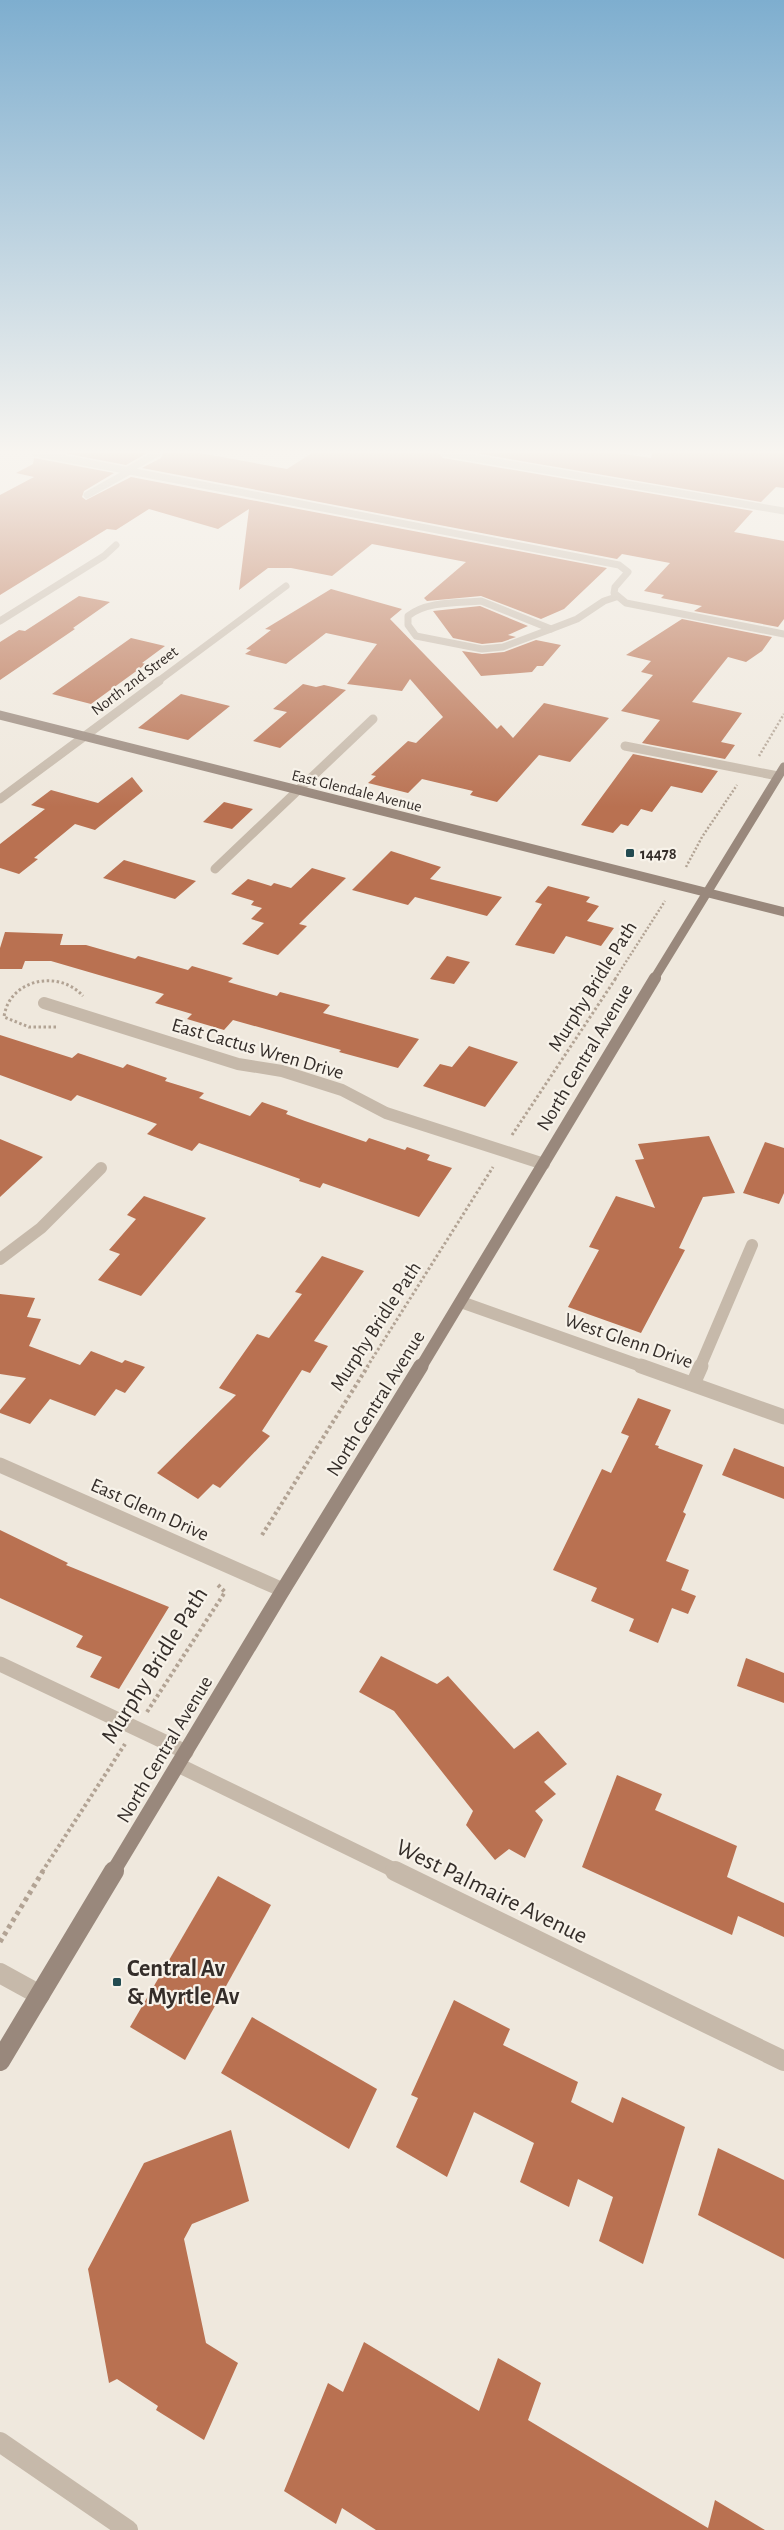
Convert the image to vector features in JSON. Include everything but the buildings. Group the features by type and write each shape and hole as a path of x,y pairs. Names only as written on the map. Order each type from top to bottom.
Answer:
{"main road":[{"name":"East Glendale Avenue","path":"0,715 784,912"},
{"name":"North Central Avenue","path":"0,2061 283,1590 461,1302 706,893 784,767"}],"street":[{"path":"0,621 80,571"},
{"path":"616,597 614,588 628,572 627,571"},
{"name":"North 2nd Street","path":"0,799 286,586"},
{"path":"551,629 493,604 481,601 426,607 414,611 408,616 408,625 416,636 482,649 503,647 578,619 604,601 616,597 631,605 784,634"},
{"path":"215,869 373,719"},
{"path":"625,746 778,776"},
{"name":"East Cactus Wren Drive","path":"44,1004 238,1064 282,1071 342,1090 386,1113 544,1164"},
{"path":"0,1260 29,1240 65,1207 101,1168"},
{"path":"693,1384 752,1245"},
{"name":"West Glenn Drive","path":"461,1302 784,1417"},
{"name":"East Glenn Drive","path":"0,1465 283,1590"},
{"name":"West Palmaire Avenue","path":"0,1664 135,1730 182,1758 784,2061"},
{"path":"0,1973 40,1995"},
{"path":"0,2442 128,2530"}],"path":[{"path":"686,867 702,837 746,771 767,744 784,714"},
{"name":"Murphy Bridle Path","path":"511,1136 567,1054 665,901"},
{"name":"Murphy Bridle Path","path":"262,1535 346,1398 418,1289 495,1165 491,1161"},
{"name":"Murphy Bridle Path","path":"0,1942 13,1918 225,1592 215,1582"}],"place":[{"name":"14478","path":"630,853"},
{"name":"Central Av & Myrtle Av","path":"117,1982"}]}
